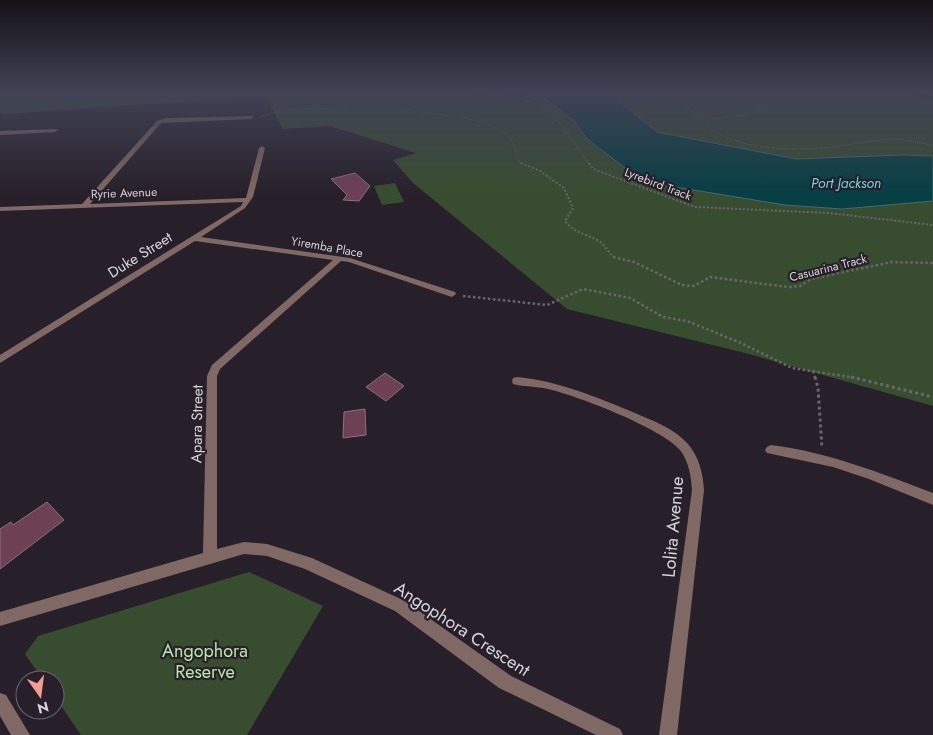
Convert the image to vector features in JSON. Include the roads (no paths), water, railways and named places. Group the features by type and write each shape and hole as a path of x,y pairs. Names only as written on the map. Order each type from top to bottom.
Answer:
{"street":[{"path":"84,206 155,126"},
{"path":"0,133 55,130"},
{"path":"0,139 10,133"},
{"path":"248,200 262,148"},
{"name":"Ryrie Avenue","path":"0,209 248,200"},
{"name":"Duke Street","path":"0,360 243,206 248,200"},
{"name":"Yiremba Place","path":"193,238 340,258 361,263 452,294"},
{"name":"Apara Street","path":"210,557 212,376 216,367 340,258"},
{"name":"Lolita Avenue","path":"517,381 540,382 561,387 656,427 674,438 688,453 697,469 698,490 668,735"},
{"path":"771,450 798,452 854,468 933,499"},
{"name":"Angophora Crescent","path":"0,619 244,548 267,550 307,563 400,606 505,682 614,735"},
{"path":"0,702 21,735"}],"water":[{"name":"Port Jackson","path":"578,126 650,126 657,132 796,159 902,155 933,156 933,201 842,209 785,205 657,184 625,168 587,139"}],"park label":[{"name":"Angophora Reserve","path":"205,661"}]}
